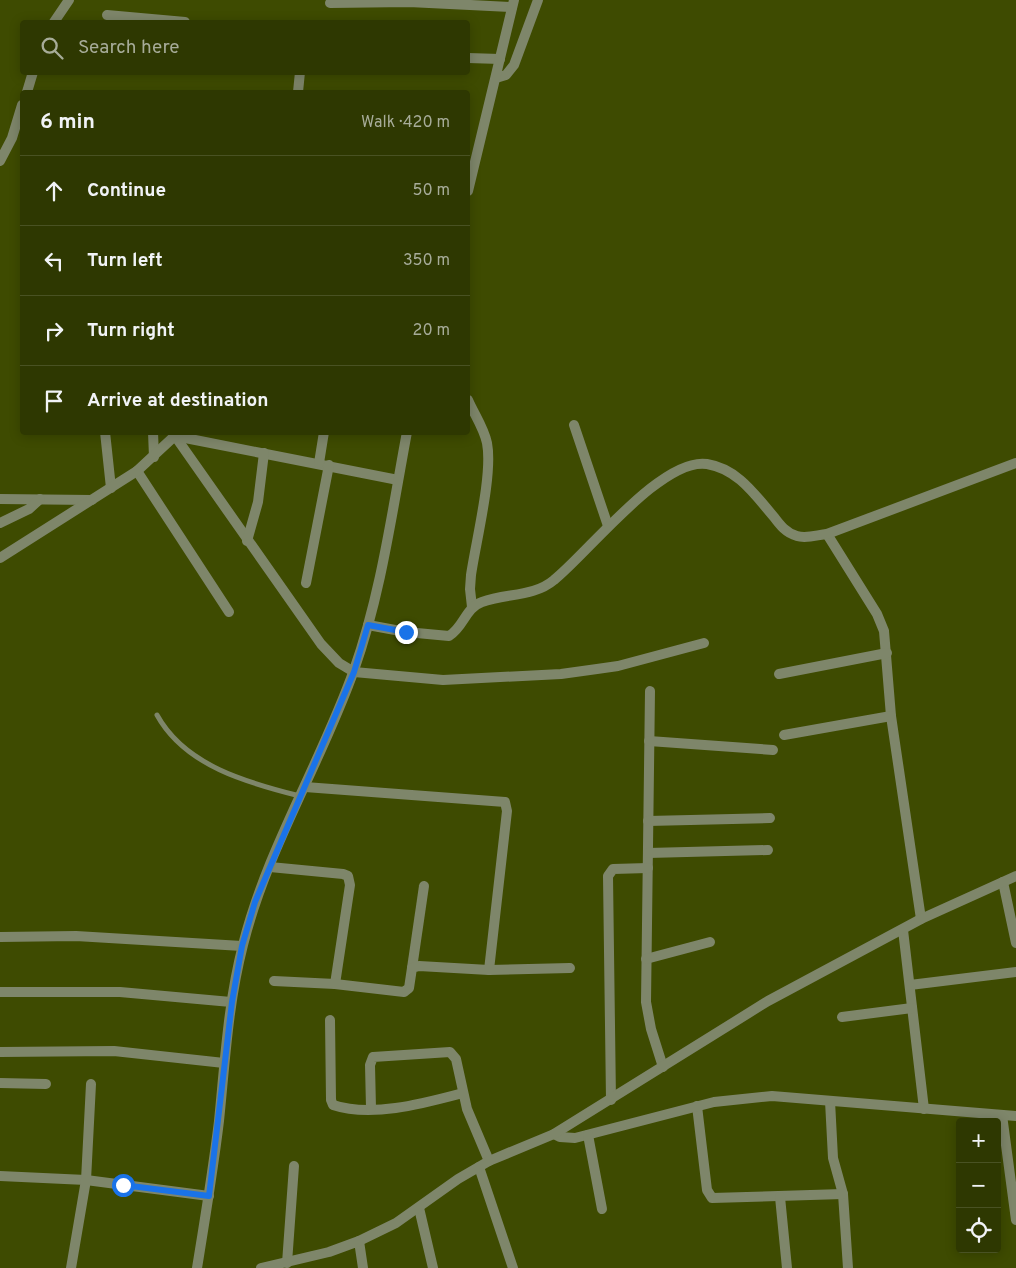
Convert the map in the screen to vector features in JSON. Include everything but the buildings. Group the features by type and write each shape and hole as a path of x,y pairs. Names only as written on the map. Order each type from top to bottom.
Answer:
{"street":[{"path":"55,20 69,0"},
{"path":"496,78 506,75 514,65 538,0"},
{"path":"330,3 513,3 496,78 471,172"},
{"path":"107,15 163,20"},
{"path":"470,58 500,59"},
{"path":"28,90 32,75"},
{"path":"298,90 300,75"},
{"path":"0,161 12,138 20,112"},
{"path":"470,405 486,441 488,454 488,472 471,574 472,607"},
{"path":"574,425 608,526"},
{"path":"105,435 111,488"},
{"path":"153,435 154,457"},
{"path":"0,558 137,471 176,435"},
{"path":"178,435 247,541 321,644 339,663 354,672 443,680 561,674 618,666 704,643"},
{"path":"182,435 398,480"},
{"path":"306,583 324,464 324,435"},
{"path":"197,1268 209,1196 232,1002 242,946 255,902 354,672 368,625 406,435"},
{"path":"247,541 261,489 264,453"},
{"path":"368,625 414,634 449,636 460,627 472,607 483,601 545,586 554,580 608,526 678,469 692,464 703,464 724,469 735,476 787,532 806,537 826,534 1016,463"},
{"path":"137,471 229,612"},
{"path":"0,499 93,500"},
{"path":"0,523 29,509 40,499"},
{"path":"826,534 881,621 887,653 892,716 921,919"},
{"path":"779,674 887,653"},
{"path":"650,691 646,959 648,1015 663,1067"},
{"path":"784,735 892,716"},
{"path":"649,741 773,750"},
{"path":"303,791 505,802 507,811 489,970"},
{"path":"648,820 770,818"},
{"path":"648,853 768,850"},
{"path":"270,867 344,874 348,876 350,885 335,984"},
{"path":"611,1100 608,876 613,869 648,868"},
{"path":"261,1268 286,1263 359,1242 420,1208 458,1179 484,1164 554,1134 768,1001 921,919 1016,876"},
{"path":"1003,882 1016,943"},
{"path":"274,982 335,984 404,992 409,988 424,886"},
{"path":"903,930 924,1109"},
{"path":"0,937 76,936 242,946"},
{"path":"646,959 710,942"},
{"path":"412,968 419,966 489,970 570,968"},
{"path":"910,985 1016,972"},
{"path":"0,992 120,992 232,1002"},
{"path":"842,1017 912,1008"},
{"path":"330,1020 331,1100 333,1105 371,1108 420,1105 463,1093"},
{"path":"0,1052 114,1051 224,1063"},
{"path":"371,1108 370,1065 371,1060 376,1056 450,1052 456,1059 463,1093 513,1268"},
{"path":"0,1083 46,1084"},
{"path":"71,1268 86,1180 91,1084"},
{"path":"554,1134 567,1138 588,1135 697,1106 772,1096 1016,1116"},
{"path":"830,1101 833,1158 843,1194 848,1268"},
{"path":"697,1106 709,1196 718,1199 843,1194"},
{"path":"1002,1115 1016,1220"},
{"path":"588,1135 602,1209"},
{"path":"286,1263 294,1166"},
{"path":"0,1176 86,1180 209,1196"},
{"path":"780,1197 787,1268"},
{"path":"420,1208 434,1268"},
{"path":"359,1242 363,1268"}],"lane":[{"path":"156,715 174,741 224,773 240,780 303,791"}],"route":[{"path":"123,1185 209,1196 232,1002 242,946 255,902 354,672 368,625 406,632"}]}
